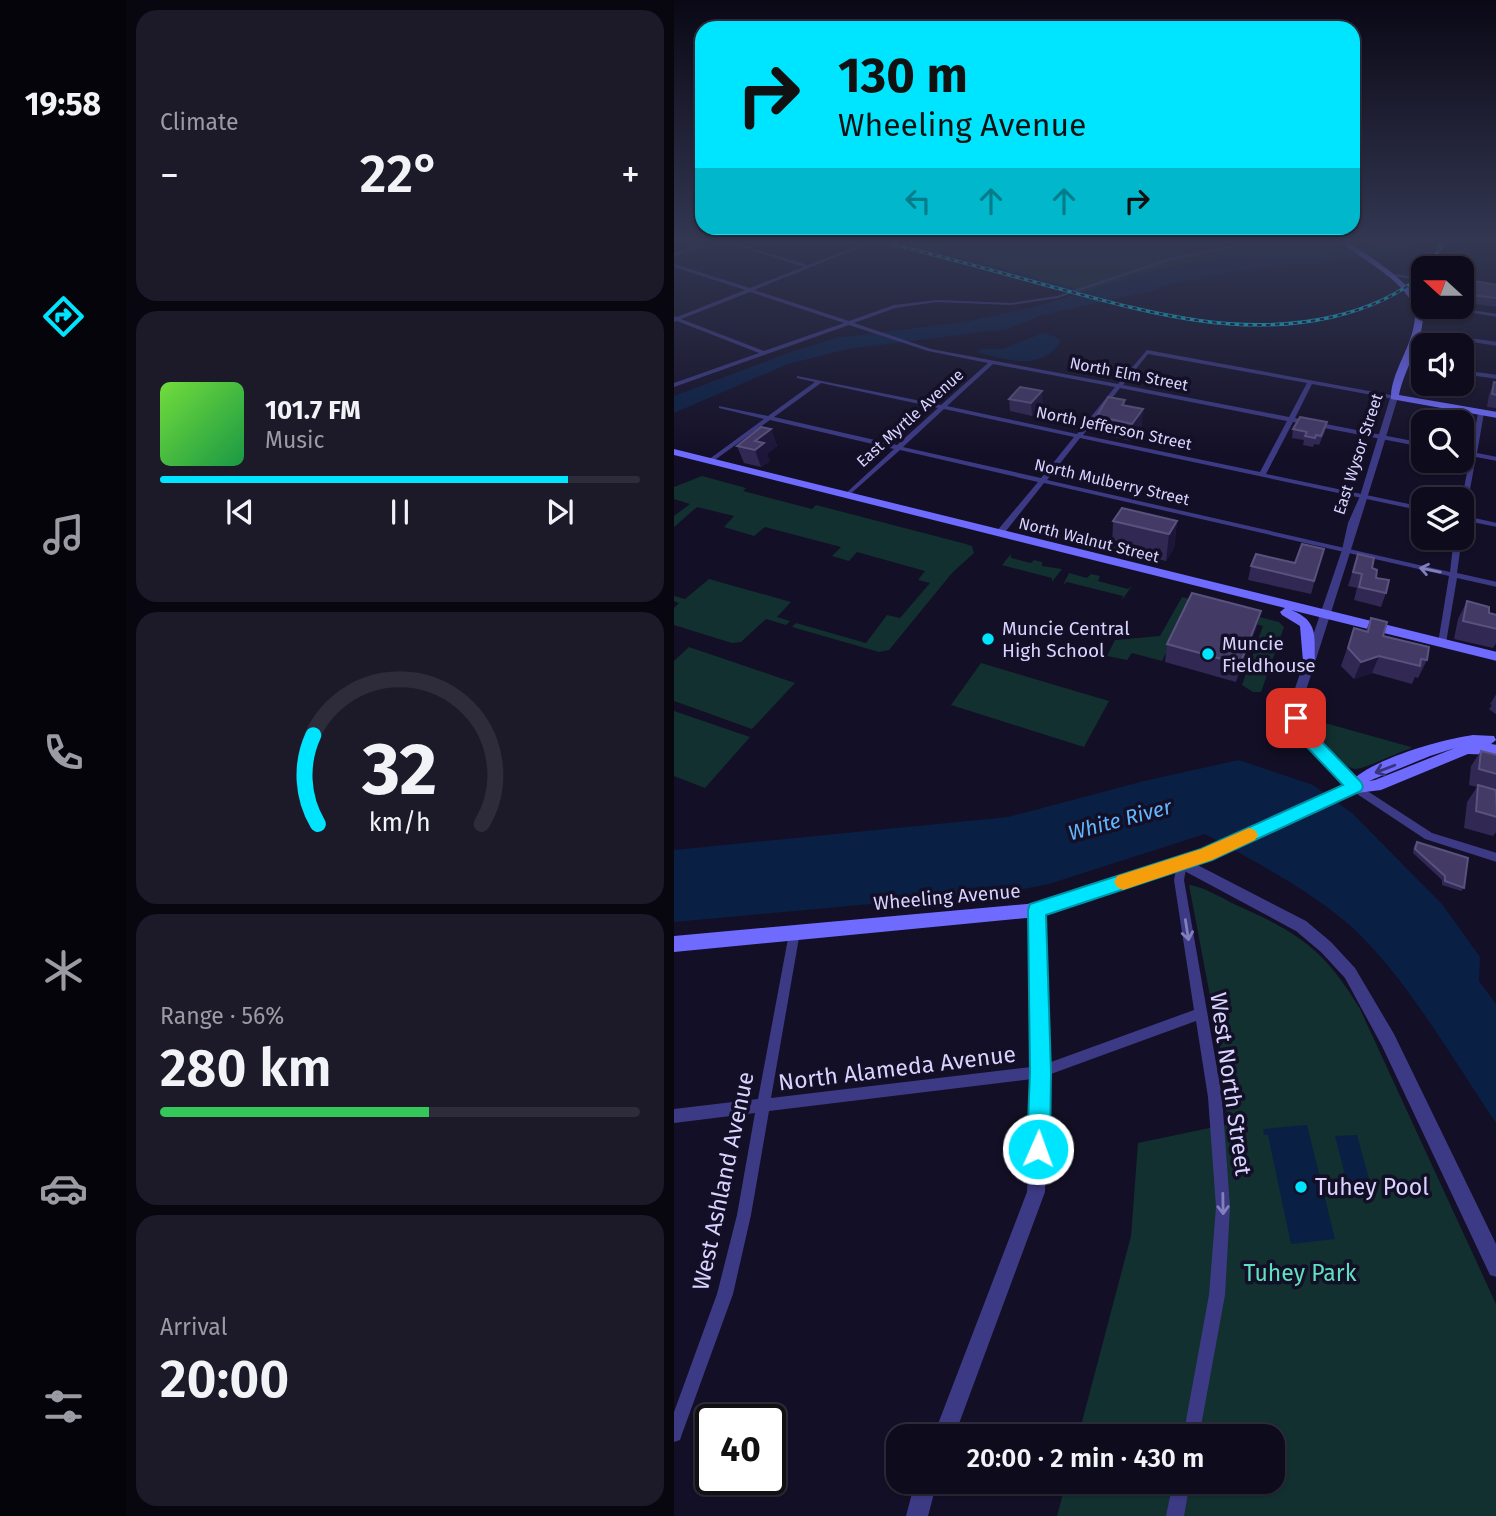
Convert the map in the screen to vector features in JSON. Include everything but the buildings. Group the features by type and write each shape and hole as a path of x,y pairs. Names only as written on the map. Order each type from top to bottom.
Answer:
{"main road":[{"name":"East Wysor Street","path":"1394,397 1419,319"},
{"path":"1403,364 1406,383 1411,391 1438,405"},
{"path":"1394,397 1496,415"},
{"name":"North Walnut Street","path":"674,452 1496,657"},
{"path":"1253,597 1306,621 1309,628 1309,661"},
{"path":"1355,787 1363,777 1453,743 1473,739 1496,741"},
{"path":"1355,787 1376,786 1467,750 1496,750"},
{"name":"Wheeling Avenue","path":"674,944 1037,910 1215,851 1355,787"}],"street":[{"name":"North Elm Street","path":"819,314 913,345 1411,442"},
{"path":"674,385 874,314"},
{"path":"675,319 764,353"},
{"path":"1416,332 1496,344"},
{"path":"1000,534 1147,352 1394,397"},
{"name":"East Myrtle Avenue","path":"847,495 992,362"},
{"path":"1403,364 1411,364"},
{"path":"1474,374 1496,377"},
{"name":"North Jefferson Street","path":"799,377 1411,506"},
{"path":"710,461 820,381"},
{"path":"1262,475 1310,383"},
{"name":"East Wysor Street","path":"1355,787 1312,743 1296,718 1295,706 1394,397"},
{"name":"North Mulberry Street","path":"721,407 1496,585"},
{"path":"1474,450 1481,412"},
{"path":"1474,455 1496,459"},
{"path":"1474,519 1496,525"},
{"path":"1442,643 1457,550"},
{"path":"1355,787 1429,836 1496,858"},
{"path":"1182,863 1301,926 1326,947 1350,974 1388,1040 1496,1268"},
{"name":"West North Street","path":"1182,863 1179,880 1199,1014 1215,1097 1223,1207 1217,1295 1193,1424"},
{"path":"948,1424 1036,1192 1040,1072 1037,910"},
{"name":"West Ashland Avenue","path":"674,1434 725,1294 745,1215 794,932"},
{"name":"North Alameda Avenue","path":"674,1116 1040,1072 1199,1014"},
{"path":"917,1516 923,1494"},
{"path":"1175,1516 1180,1494"}],"green space":[{"path":"702,476 746,488 743,491 812,509 816,505 966,544 972,546 974,553 952,573 889,650 879,652 792,627 796,623 866,643 887,615 900,618 930,583 918,580 925,571 857,552 849,561 832,556 841,547 765,527 754,536 724,527 734,516 697,507 674,527 674,516 690,504 674,499 674,487"},
{"path":"1011,554 1011,558 1031,563 1034,560 1042,562 1042,566 1062,569 1052,582 1052,578 1002,565"},
{"path":"1069,573 1087,578 1091,574 1100,576 1098,581 1128,589 1132,586 1122,600 1123,596 1067,582 1063,585"},
{"path":"709,579 791,602 777,617 790,621 786,625 766,619 741,642 732,643 674,625 674,608 679,603 674,601 674,596 685,599"},
{"path":"1182,597 1279,622 1284,627 1261,692 1253,692 1242,685 1263,626 1190,606 1162,661 1132,653 1127,660 1107,656 1115,640 1160,636"},
{"path":"689,647 795,683 752,729 674,701 674,661"},
{"path":"981,663 1109,701 1084,747 951,705"},
{"path":"674,711 750,737 705,788 674,776"},
{"path":"1307,718 1412,748 1355,769 1336,756"},
{"name":"Tuhey Park","path":"1189,885 1206,890 1292,933 1321,956 1360,1009 1496,1304 1496,1516 1057,1516 1063,1494 1285,1494 1285,1424 1081,1424 1131,1236 1138,1143 1228,1124 1225,1097 1229,1096"}],"water":[{"path":"1003,314 1048,314 1008,329 848,349 788,364 674,413 674,396 791,352 836,338 969,321"},
{"path":"1042,333 1061,341 1053,351 1034,360 1012,360 977,352 981,349 1003,349"},
{"name":"White River","path":"1239,760 1313,785 1352,813 1442,904 1480,957 1479,981 1496,1004 1496,1123 1411,996 1374,949 1354,929 1302,890 1205,834 1049,884 1014,891 674,922 674,850 1008,817 1144,781"},
{"name":"Tuhey Pool","path":"1307,1125 1335,1239 1291,1244 1268,1135 1264,1135 1263,1129"},
{"path":"1357,1135 1369,1179 1368,1183 1361,1187 1346,1179 1335,1136"}],"railway":[{"path":"1158,314 1260,325 1296,323 1344,314"}],"slow traffic":[{"path":"1123,882 1206,855 1249,835"}],"place":[{"name":"Muncie Central High School","path":"988,639"},
{"name":"Muncie Fieldhouse","path":"1208,654"},
{"name":"Tuhey Pool","path":"1301,1187"}],"route":[{"path":"1038,1149 1040,1072 1037,910 1206,855 1355,787 1312,743 1296,718"}]}
